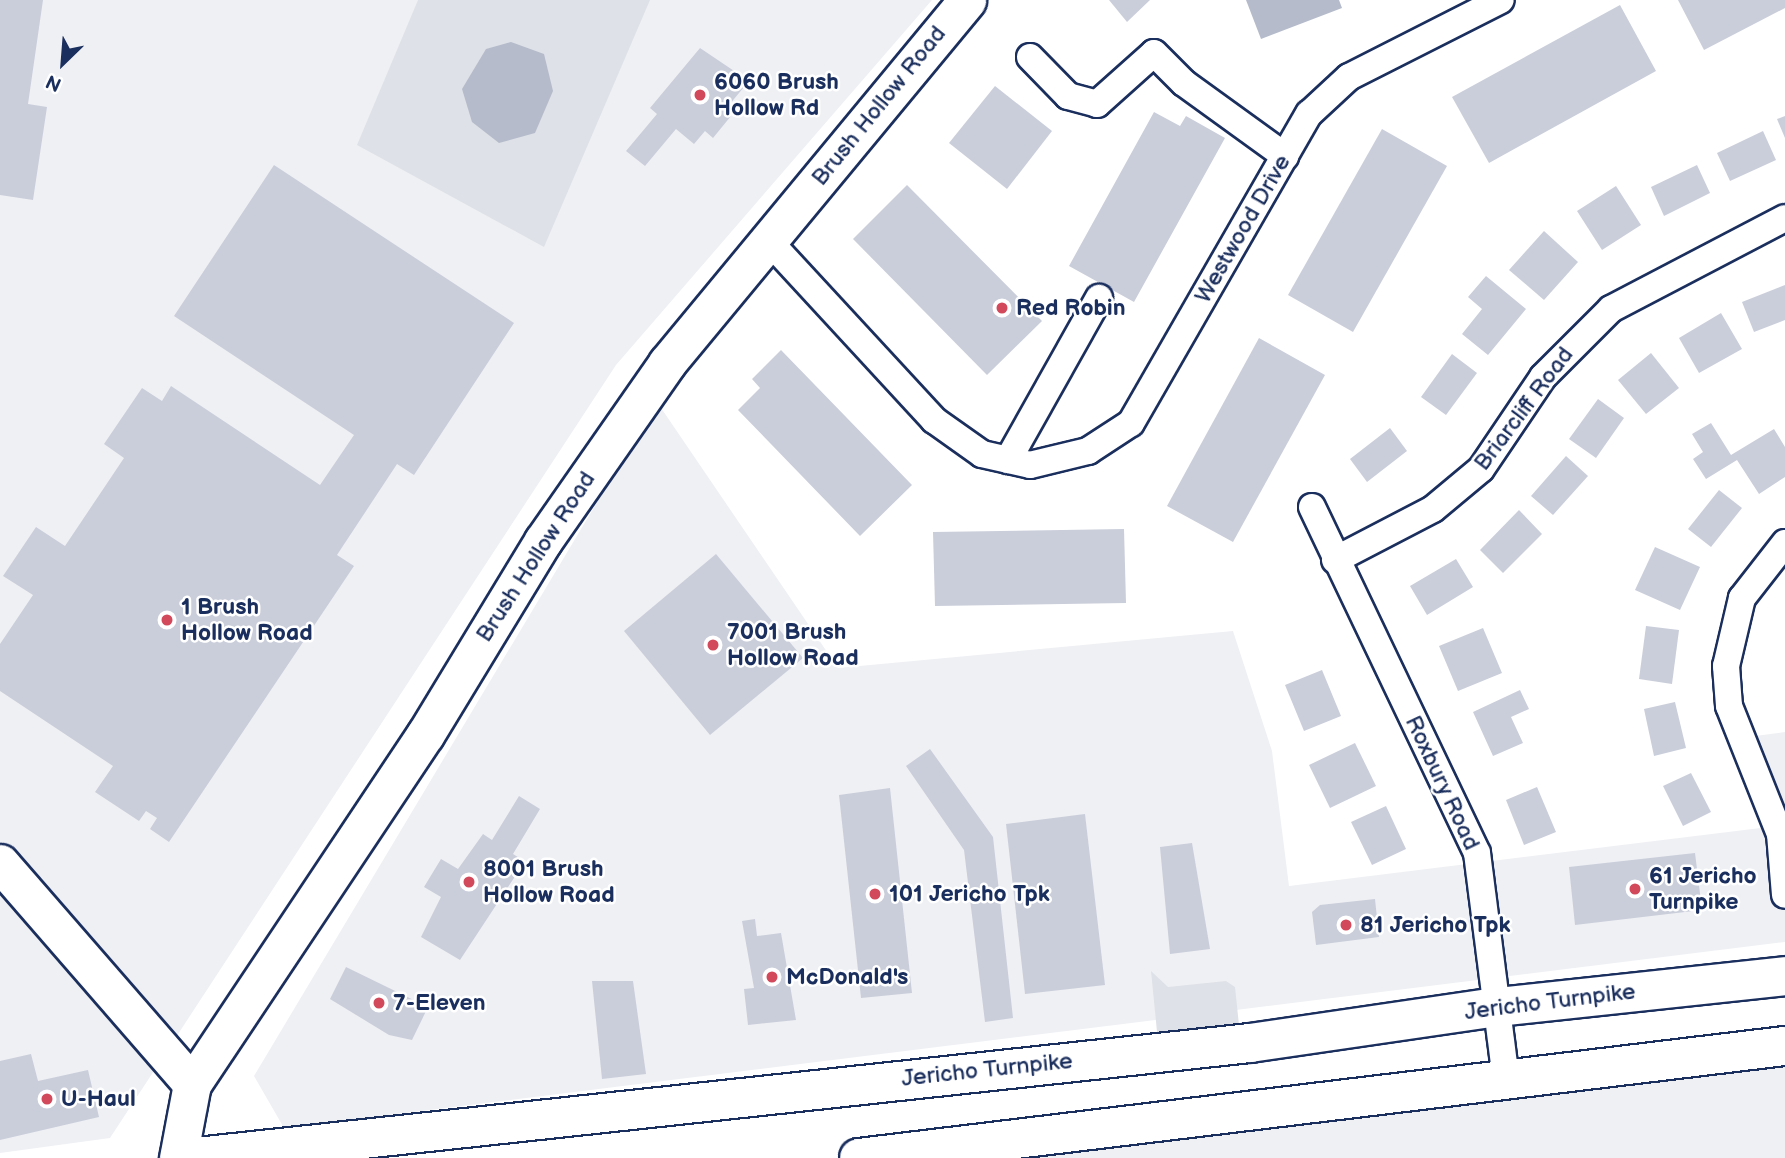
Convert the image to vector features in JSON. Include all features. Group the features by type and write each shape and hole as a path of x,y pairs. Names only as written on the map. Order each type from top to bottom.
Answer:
{"main road":[{"name":"Brush Hollow Road","path":"178,1158 192,1084 425,735 542,541 648,387 967,0"},
{"path":"0,863 192,1084"},
{"name":"Jericho Turnpike","path":"188,1158 1251,1042 1497,1007 1785,976"},
{"path":"859,1158 1785,1046"}],"street":[{"name":"Westwood Drive","path":"768,240 934,420 982,454 1030,465 1088,451 1132,423 1309,114 1349,77 1502,0"},
{"path":"1030,57 1068,96 1097,104 1154,52 1184,83 1285,156"},
{"name":"Briarcliff Road","path":"1335,560 1433,509 1481,469 1543,377 1611,309 1785,218"},
{"path":"1009,460 1100,298"},
{"name":"Roxbury Road","path":"1312,507 1477,853 1506,1078"},
{"path":"1785,543 1742,598 1726,666 1729,706 1780,834 1785,895"}],"shaded area":[{"path":"0,0 932,0 616,365 110,1138 0,1153"},
{"path":"418,0 650,0 544,247 357,145"},
{"path":"657,402 838,668 1233,631 1272,751 1289,886 1777,826 1740,738 1785,732 1785,942 284,1128 254,1076"},
{"path":"1151,971 1168,987 1226,981 1235,987 1241,1044 1159,1052"},
{"path":"1785,1043 1785,1158 997,1158"}],"water":[{"path":"1246,0 1339,0 1342,8 1261,39"},
{"path":"511,42 544,54 553,91 535,133 499,143 472,122 462,89 486,49"}],"building":[{"path":"0,0 43,0 28,104 47,107 33,200 0,195"},
{"path":"1109,0 1150,0 1127,22"},
{"path":"1678,0 1785,0 1785,8 1704,50"},
{"path":"1620,5 1656,71 1489,163 1452,97"},
{"name":"6060 Brush Hollow Rd","path":"700,48 749,81 724,111 731,116 713,138 705,131 694,144 676,129 645,166 626,151 657,114 650,108"},
{"path":"995,86 1052,131 1007,189 949,143"},
{"path":"1154,112 1180,126 1186,116 1225,138 1134,302 1069,266"},
{"path":"1785,116 1785,138 1777,119"},
{"path":"1382,129 1447,166 1353,332 1288,295"},
{"path":"1763,131 1776,160 1730,181 1717,153"},
{"name":"1 Brush Hollow Road","path":"274,165 514,323 414,475 397,464 337,555 354,566 169,842 150,829 157,818 146,811 139,821 95,792 113,766 0,691 0,644 33,595 3,576 36,527 65,546 124,458 104,444 142,388 162,401 171,386 320,485 354,435 174,316"},
{"path":"1697,165 1710,193 1664,216 1651,187"},
{"path":"907,185 1042,321 987,375 853,239"},
{"path":"1616,186 1641,225 1602,250 1577,211"},
{"path":"1544,231 1578,262 1544,300 1509,270"},
{"path":"1486,276 1526,309 1488,355 1462,334 1482,309 1468,297"},
{"path":"1785,285 1785,320 1754,332 1742,302"},
{"path":"1721,313 1742,349 1699,373 1679,338"},
{"path":"1259,338 1325,375 1233,542 1167,506"},
{"path":"781,350 912,485 860,536 738,410 760,388 752,379"},
{"path":"1651,353 1679,388 1646,414 1618,380"},
{"path":"1452,354 1477,373 1446,415 1421,397"},
{"path":"1598,399 1624,418 1596,458 1569,439"},
{"path":"1711,423 1731,455 1774,429 1785,447 1785,477 1759,494 1737,460 1706,479 1693,459 1703,452 1692,434"},
{"path":"1390,428 1407,451 1367,482 1350,459"},
{"path":"1566,456 1588,476 1553,515 1531,496"},
{"path":"1719,490 1742,508 1711,547 1688,529"},
{"path":"1519,510 1542,534 1503,573 1480,550"},
{"path":"1124,529 1126,603 935,606 933,532"},
{"path":"1655,547 1700,567 1680,610 1635,590"},
{"name":"7001 Brush Hollow Road","path":"716,554 803,658 710,735 624,631"},
{"path":"1456,559 1473,587 1427,615 1410,586"},
{"path":"1646,626 1679,630 1672,684 1639,679"},
{"path":"1483,628 1502,673 1458,691 1439,646"},
{"path":"1322,670 1341,716 1304,731 1285,685"},
{"path":"1520,690 1529,709 1511,717 1523,743 1493,756 1473,712"},
{"path":"1675,702 1686,748 1654,756 1644,709"},
{"path":"1355,743 1376,786 1330,808 1309,765"},
{"path":"930,749 993,837 1013,1018 985,1022 964,850 906,766"},
{"path":"1691,773 1711,812 1683,826 1663,786"},
{"path":"1537,787 1556,832 1524,845 1506,800"},
{"name":"101 Jericho Tpk","path":"890,788 912,993 861,998 839,795"},
{"name":"8001 Brush Hollow Road","path":"519,796 540,809 513,854 521,859 514,878 460,960 421,937 441,897 424,887 441,859 458,869 483,834 492,840"},
{"path":"1386,806 1406,849 1372,865 1351,822"},
{"path":"1085,814 1105,985 1025,994 1006,824"},
{"path":"1192,843 1210,949 1170,954 1160,847"},
{"name":"61 Jericho Turnpike","path":"1695,853 1702,910 1575,925 1569,867"},
{"name":"81 Jericho Tpk","path":"1375,899 1379,937 1316,945 1312,912 1320,905"},
{"name":"McDonald's","path":"755,919 757,936 781,933 796,1020 748,1025 744,989 754,988 742,921"},
{"name":"7-Eleven","path":"346,967 428,1007 412,1040 389,1035 330,999"},
{"path":"592,981 633,981 646,1074 602,1079"},
{"name":"U-Haul","path":"31,1054 38,1081 88,1070 99,1117 0,1140 0,1061"}],"place":[{"name":"6060 Brush Hollow Rd","path":"700,95"},
{"name":"Red Robin","path":"1002,308"},
{"name":"1 Brush Hollow Road","path":"167,620"},
{"name":"7001 Brush Hollow Road","path":"713,645"},
{"name":"8001 Brush Hollow Road","path":"469,882"},
{"name":"61 Jericho Turnpike","path":"1635,889"},
{"name":"101 Jericho Tpk","path":"875,894"},
{"name":"81 Jericho Tpk","path":"1346,925"},
{"name":"McDonald's","path":"772,977"},
{"name":"7-Eleven","path":"379,1003"},
{"name":"U-Haul","path":"47,1099"}]}
